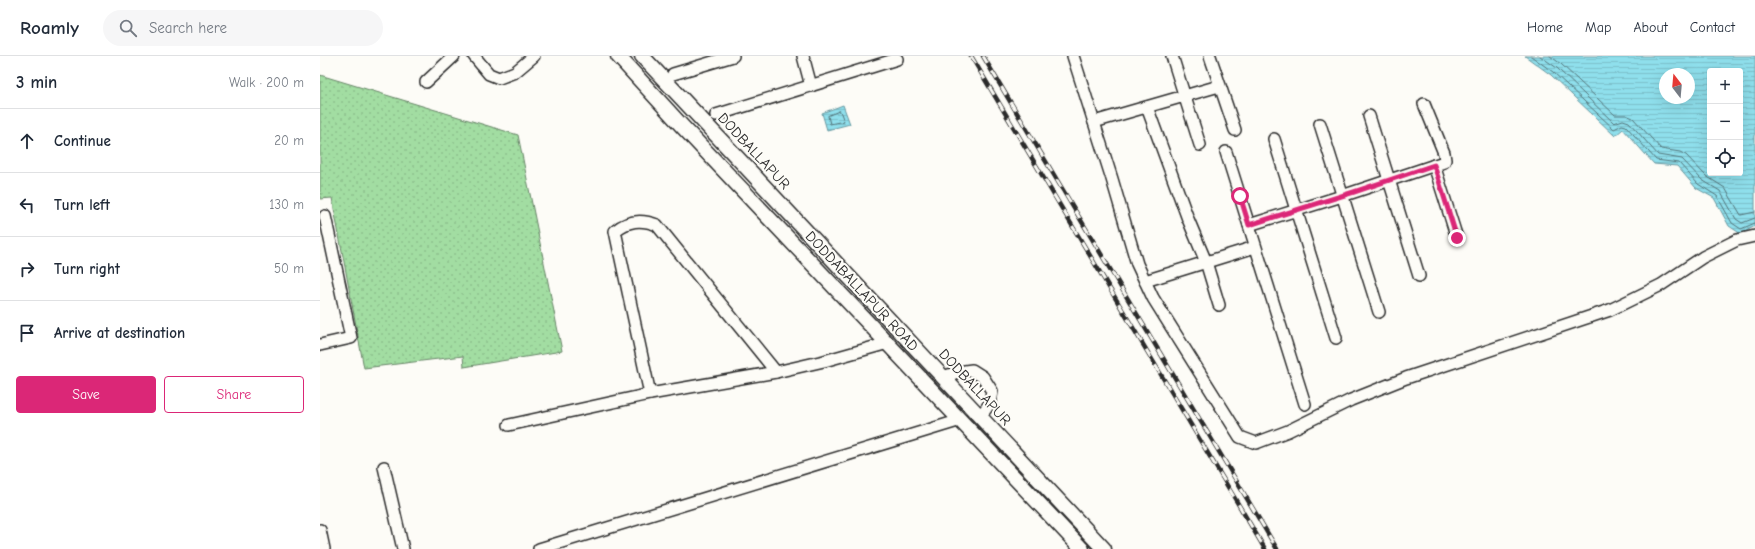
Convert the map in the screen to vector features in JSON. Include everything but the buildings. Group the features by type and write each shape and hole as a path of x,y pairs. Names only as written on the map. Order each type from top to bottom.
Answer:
{"main road":[{"name":"DODDABALLAPUR ROAD","path":"618,56 681,125 1082,549"},
{"name":"DODBALLAPUR","path":"642,56 1104,549"}],"street":[{"path":"426,82 454,56"},
{"path":"474,56 489,74 499,78 515,72 534,56"},
{"path":"673,74 733,56"},
{"path":"803,56 811,86"},
{"path":"1073,56 1137,264 1153,298 1240,436 1256,443 1288,431 1351,400 1406,378 1610,310 1661,285 1703,257 1737,240 1755,236"},
{"path":"1172,56 1200,145"},
{"path":"1210,56 1235,130"},
{"path":"716,115 897,59"},
{"path":"1094,122 1219,86"},
{"path":"1249,225 1390,181 1444,162 1445,157 1424,104"},
{"path":"1148,107 1188,218 1206,262 1219,305"},
{"path":"1369,116 1419,276"},
{"path":"1320,124 1379,312"},
{"path":"1274,139 1295,211 1336,338"},
{"path":"1226,152 1305,404"},
{"path":"1434,165 1457,238"},
{"path":"320,345 351,338 325,216"},
{"path":"650,394 615,231 623,224 645,220 657,225 776,372"},
{"path":"1145,281 1255,247"},
{"path":"509,425 650,394 776,372 824,361 888,343"},
{"path":"942,377 958,372 972,370 984,377 992,391 990,403 980,417"},
{"path":"539,549 961,420"},
{"path":"384,467 403,549"},
{"path":"320,530 324,549"}],"green space":[{"path":"320,75 518,135 562,351 464,367 463,356 364,368 332,198 320,199"}],"water":[{"path":"1525,56 1755,56 1755,226 1741,234 1729,226 1714,198 1696,188 1677,166 1654,164 1623,129 1615,136 1551,75"},
{"path":"843,105 850,124 827,130 822,113"}],"railway":[{"path":"971,56 1265,549"},
{"path":"983,56 1277,549"}],"route":[{"path":"1240,196 1249,225 1390,181 1434,165 1457,238"}]}
